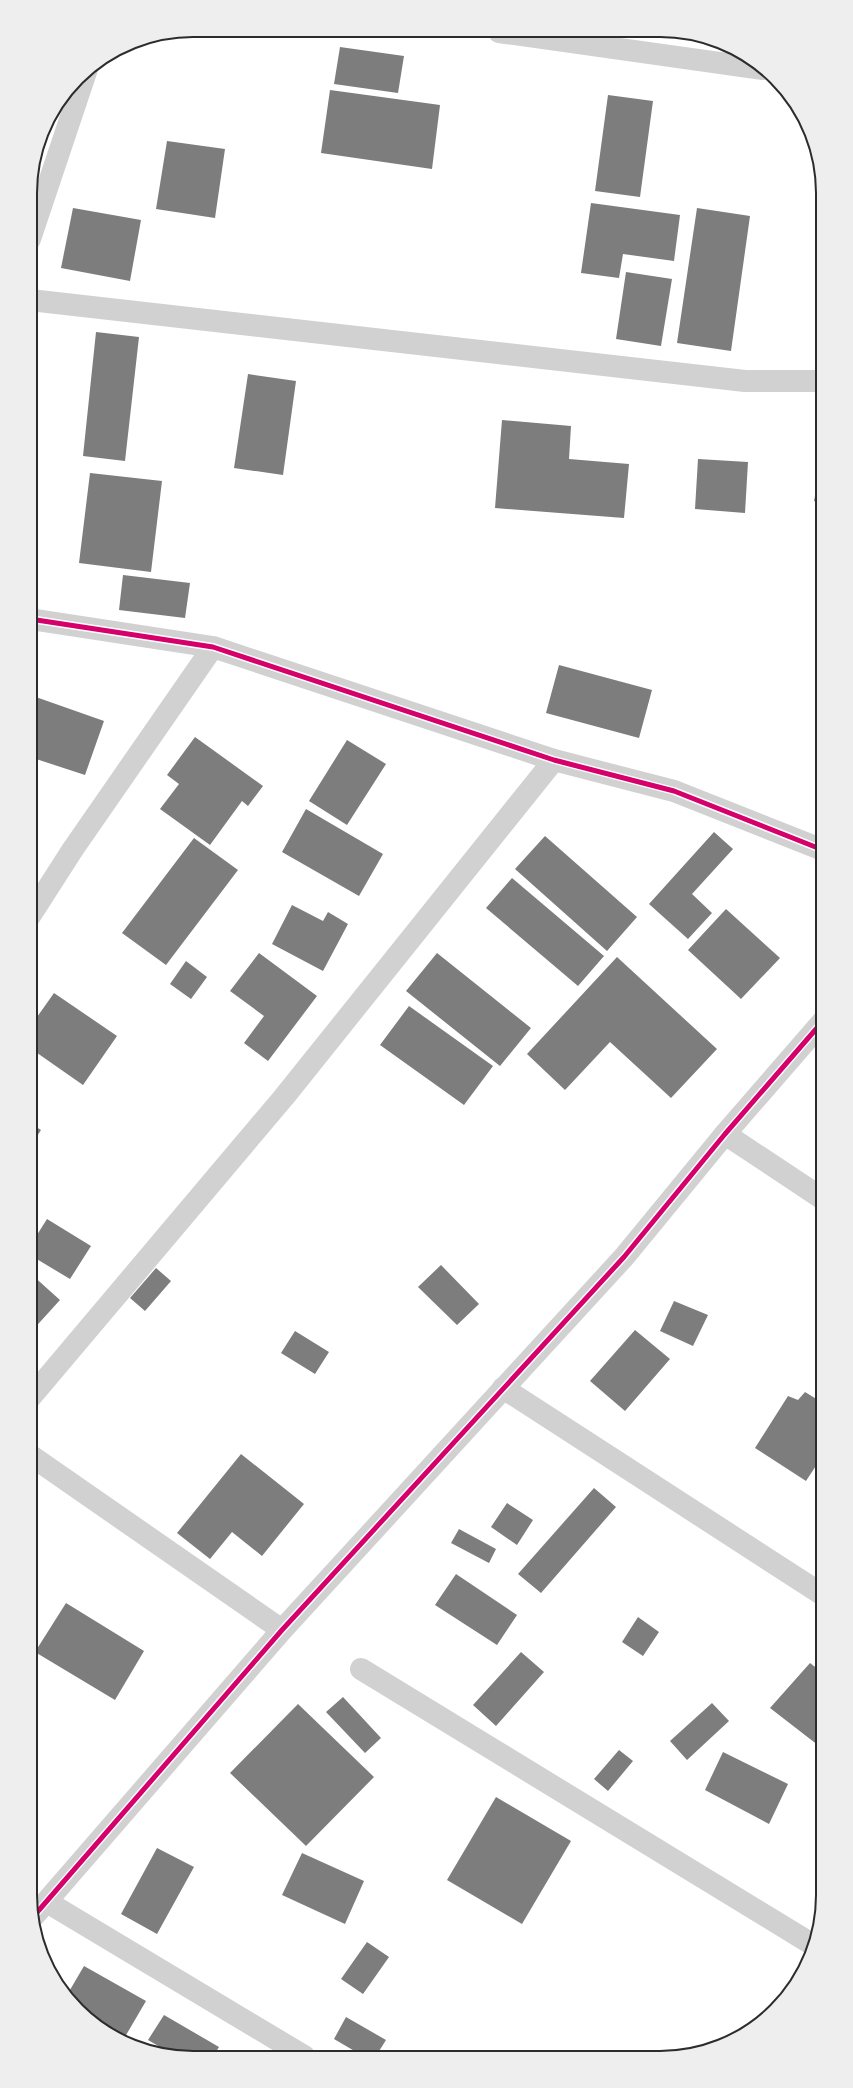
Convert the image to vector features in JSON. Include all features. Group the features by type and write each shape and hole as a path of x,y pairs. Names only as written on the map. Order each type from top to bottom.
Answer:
{"street":[{"path":"535,37 753,68"},
{"path":"37,218 82,84"},
{"path":"37,301 745,381 816,381"},
{"path":"37,620 213,647 554,760 674,791 816,847"},
{"path":"37,905 73,849 213,647"},
{"path":"37,1390 284,1097 554,760"},
{"path":"295,2051 40,1910 282,1630 624,1257 725,1134 816,1029"},
{"path":"725,1134 816,1194"},
{"path":"503,1388 816,1590"},
{"path":"37,1460 282,1630"},
{"path":"361,1669 809,1942"}],"building":[{"path":"340,47 404,56 398,93 334,84"},
{"path":"330,90 440,105 432,169 321,153"},
{"path":"608,95 653,101 640,197 595,191"},
{"path":"167,141 225,149 215,218 156,209"},
{"path":"591,203 680,215 674,261 623,254 619,278 581,273"},
{"path":"73,208 141,220 130,281 61,268"},
{"path":"697,208 750,216 731,351 677,343"},
{"path":"626,272 672,279 661,346 616,339"},
{"path":"96,332 139,337 125,461 83,456"},
{"path":"248,374 296,381 283,475 234,468"},
{"path":"502,420 571,426 569,459 629,464 624,518 495,508"},
{"path":"698,459 748,462 745,513 695,509"},
{"path":"90,473 162,481 151,572 79,563"},
{"path":"123,575 190,583 185,618 119,610"},
{"path":"559,665 652,690 639,738 546,713"},
{"path":"37,697 104,721 85,775 37,759"},
{"path":"195,737 263,786 248,806 242,801 210,845 160,809 179,784 167,775"},
{"path":"347,740 386,764 347,825 309,801"},
{"path":"306,809 383,854 359,896 282,852"},
{"path":"714,832 733,849 692,894 712,913 688,939 649,904"},
{"path":"545,836 637,917 607,951 515,869"},
{"path":"194,838 238,870 166,965 122,933"},
{"path":"512,878 604,956 578,986 486,908"},
{"path":"292,905 323,921 328,912 348,924 323,971 272,944"},
{"path":"726,909 780,958 741,999 688,950"},
{"path":"259,953 317,996 268,1061 244,1043 264,1016 230,991"},
{"path":"437,953 531,1028 500,1066 406,991"},
{"path":"617,957 717,1049 671,1098 610,1042 565,1090 527,1054"},
{"path":"186,961 207,977 191,999 170,984"},
{"path":"54,993 117,1036 83,1085 37,1053 37,1017"},
{"path":"409,1006 493,1066 464,1105 380,1045"},
{"path":"37,1127 41,1130 37,1136"},
{"path":"47,1219 91,1246 70,1279 37,1259 37,1235"},
{"path":"441,1265 479,1304 457,1325 418,1287"},
{"path":"156,1268 171,1281 145,1311 130,1298"},
{"path":"37,1279 60,1300 37,1325"},
{"path":"674,1301 708,1315 693,1346 660,1331"},
{"path":"635,1330 670,1359 625,1411 590,1381"},
{"path":"295,1331 329,1352 315,1374 281,1353"},
{"path":"805,1392 816,1399 816,1466 806,1481 755,1448 788,1396 798,1400"},
{"path":"241,1454 304,1504 262,1556 232,1532 210,1559 177,1533"},
{"path":"594,1488 616,1507 541,1593 518,1574"},
{"path":"507,1503 533,1520 517,1545 491,1527"},
{"path":"459,1529 496,1549 489,1563 451,1543"},
{"path":"456,1574 517,1615 497,1645 435,1605"},
{"path":"66,1603 144,1651 115,1700 37,1653 37,1649"},
{"path":"638,1617 659,1632 643,1656 622,1642"},
{"path":"521,1652 544,1672 496,1726 473,1705"},
{"path":"810,1663 816,1668 816,1744 770,1708"},
{"path":"343,1697 381,1738 365,1753 326,1712"},
{"path":"712,1703 729,1721 687,1760 670,1741"},
{"path":"298,1704 374,1777 306,1846 230,1773"},
{"path":"619,1750 633,1761 608,1791 594,1779"},
{"path":"723,1752 788,1784 769,1824 705,1790"},
{"path":"496,1797 571,1841 522,1924 447,1880"},
{"path":"157,1848 194,1867 157,1934 121,1914"},
{"path":"302,1853 364,1881 345,1924 282,1895"},
{"path":"367,1942 389,1957 363,1994 341,1979"},
{"path":"84,1966 146,2001 126,2036 98,2019 70,1991"},
{"path":"164,2015 219,2047 216,2051 172,2050 162,2048 148,2040"},
{"path":"346,2017 386,2040 379,2051 354,2051 334,2039"}],"cycle path":[{"path":"37,620 213,647 554,760 674,791 816,847"},
{"path":"38,1912 282,1630 624,1257 725,1134 816,1029"}]}
